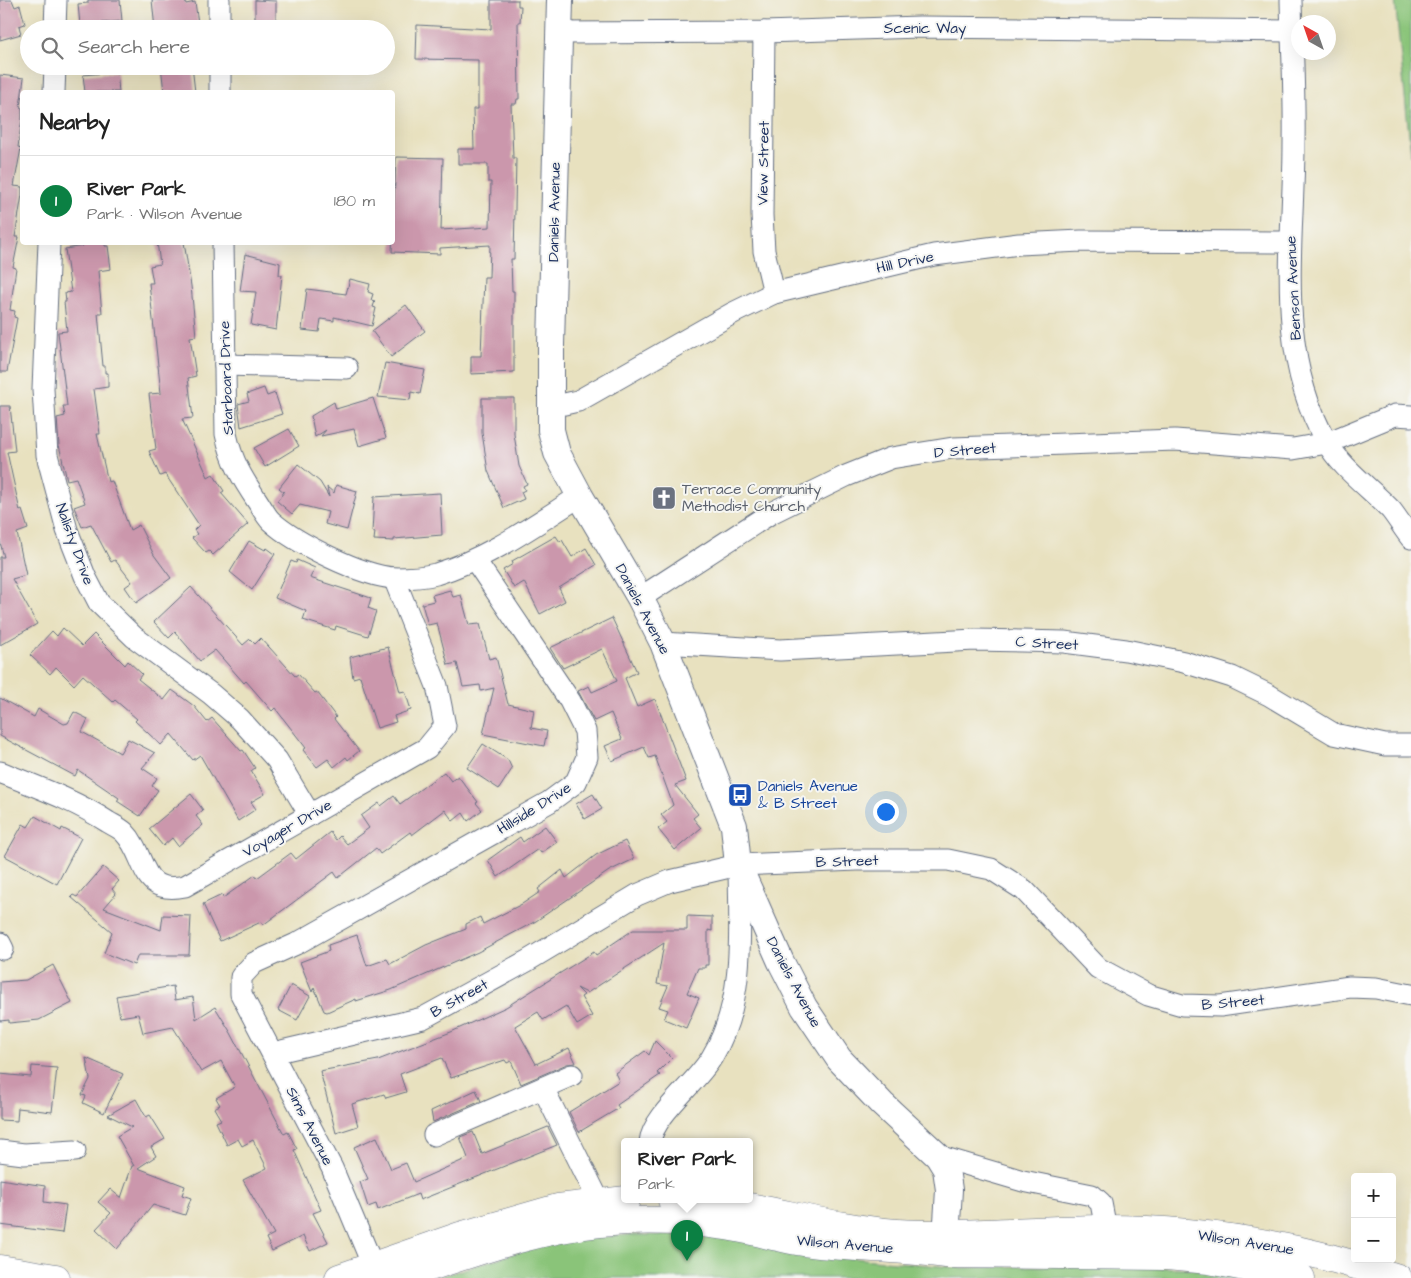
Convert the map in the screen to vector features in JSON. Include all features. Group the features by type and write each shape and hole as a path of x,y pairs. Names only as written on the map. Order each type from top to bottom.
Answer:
{"main road":[{"name":"Wilson Avenue","path":"382,1274 501,1224 558,1208 599,1201 621,1200"},
{"name":"Wilson Avenue","path":"717,1203 732,1204 815,1221 894,1232 946,1244 1209,1260 1301,1278"},
{"name":"Wilson Avenue","path":"339,1278 382,1274 557,1231 600,1223 637,1221 681,1221 725,1226 810,1243 917,1250 946,1244 1106,1229 1217,1235 1344,1260 1398,1278"},
{"path":"0,1269 56,1278"}],"street":[{"path":"56,0 56,20"},
{"path":"219,0 220,20"},
{"name":"Daniels Avenue","path":"560,0 551,407 551,430 557,453 640,598 663,643 734,826 738,866 781,962 804,1007 839,1059 882,1104 938,1156 946,1169 949,1180 946,1244"},
{"name":"Benson Avenue","path":"1291,0 1291,15"},
{"name":"Scenic Way","path":"559,33 764,32 920,27 1291,31"},
{"name":"View Street","path":"764,32 762,215 764,251 774,293"},
{"name":"Benson Avenue","path":"1293,60 1294,145 1290,242 1291,317 1306,402 1327,443 1392,512 1411,538"},
{"path":"54,90 55,75"},
{"path":"220,75 220,90"},
{"name":"Hill Drive","path":"551,407 578,401 733,313 774,293 934,255 1019,244 1081,241 1290,242"},
{"name":"Nalisty Drive","path":"49,245 43,388 46,455 67,530 85,576 99,603 134,637 212,694 240,719 277,760 310,815"},
{"name":"Starboard Drive","path":"223,245 226,434 231,457 238,474 271,520 311,549 365,570 394,578 434,574 475,560"},
{"path":"224,365 347,368"},
{"name":"D Street","path":"640,598 771,514 846,476 891,458 953,448 1174,440 1293,449 1327,443 1395,415 1411,416"},
{"path":"475,560 580,496"},
{"name":"Hillside Drive","path":"241,976 254,963 296,944 533,812 576,782 587,757 585,731 570,701 475,560"},
{"name":"Voyager Drive","path":"0,772 52,792 94,813 124,832 153,883 168,889 185,886 427,748 445,726 437,686 394,578"},
{"name":"C Street","path":"663,643 780,650 975,640 1064,642 1126,650 1184,662 1232,677 1268,695 1334,734 1384,745 1411,745"},
{"name":"B Street","path":"273,1054 423,1018 527,961 637,894 670,881 738,866 857,860 948,860 991,869 1024,890 1054,924 1098,968 1148,995 1182,1005 1220,1006 1350,987 1376,988 1411,995"},
{"path":"652,1138 659,1119 692,1084 712,1058 725,1031 737,987 738,866"},
{"name":"Sims Avenue","path":"241,976 241,994 332,1168 382,1274"},
{"path":"434,1135 572,1075"},
{"path":"543,1088 599,1201"},
{"path":"0,1151 24,1154 74,1151"},
{"name":"Daniels Avenue","path":"938,1156 1023,1181 1092,1195 1101,1203 1106,1229"}],"green space":[{"path":"1395,0 1411,0 1411,155"},
{"path":"627,1235 723,1235 830,1256 961,1268 1031,1266 1190,1268 1248,1278 436,1278 553,1241"}],"building":[{"path":"0,0 12,0 15,7 20,5 24,20 20,20 20,34 0,40"},
{"path":"88,0 120,0 122,20 80,20 78,4 88,3"},
{"path":"152,0 185,0 186,4 195,2 198,20 154,20"},
{"path":"255,0 276,1 276,20 255,20"},
{"path":"491,0 518,0 518,6 521,6 520,22 518,22 519,99 517,99 516,104 511,104 513,158 516,158 514,259 511,259 512,291 514,291 514,372 471,374 471,356 481,356 484,277 489,277 490,245 440,248 440,254 392,252 392,245 395,245 396,157 443,158 441,230 490,227 491,182 488,182 488,164 458,164 458,149 474,149 473,109 478,109 478,60 416,59 417,25 491,29"},
{"path":"0,75 24,78 22,90 20,90 20,133 18,147 20,148 20,153 14,186 20,187 20,207 15,237 19,237 13,267 16,268 10,310 15,311 14,317 17,318 7,372 0,372"},
{"path":"83,75 117,75 119,90 85,90"},
{"path":"162,75 193,75 195,90 164,90"},
{"path":"157,245 184,245 196,336 190,337 196,376 188,378 193,418 182,419 208,477 213,474 224,491 221,493 248,524 213,555 209,551 206,553 192,538 197,534 194,530 199,525 165,474 160,476 149,451 156,449 149,394 161,393 149,283 153,283 150,266 160,264"},
{"path":"83,246 108,246 111,269 98,271 102,313 98,313 103,366 105,366 105,373 108,373 108,387 94,389 100,434 97,434 108,482 112,481 130,530 139,525 154,555 171,578 136,603 125,587 132,582 115,560 111,562 91,524 82,527 74,507 85,503 76,478 67,480 59,445 57,418 65,416 63,406 67,406 58,332 67,331 64,302 66,302 65,293 71,292 65,249"},
{"path":"245,254 280,263 279,275 282,275 276,330 251,325 256,292 240,291"},
{"path":"350,279 370,284 368,292 373,294 371,300 375,301 373,307 376,308 372,326 334,317 334,321 321,319 319,332 302,330 307,289 346,294"},
{"path":"406,305 425,331 391,357 372,331"},
{"path":"385,363 425,370 420,394 411,392 410,400 378,397"},
{"path":"264,388 267,396 275,393 282,414 241,427 238,404 249,401 247,394"},
{"path":"373,398 386,438 359,446 354,429 321,436 326,430 315,437 311,416 334,402 336,409"},
{"path":"482,398 514,398 514,434 519,466 527,484 523,486 525,490 521,492 524,499 504,508 488,471 482,433"},
{"path":"0,406 10,406 15,451 7,452 20,511 22,510 28,529 17,533 26,575 12,579 37,624 0,645 0,557 4,557 0,542"},
{"path":"289,429 299,446 265,467 254,448"},
{"path":"298,464 320,482 329,497 327,487 334,493 336,485 357,491 347,530 325,524 328,512 300,505 292,514 277,501 284,492 279,488"},
{"path":"440,493 442,535 394,539 394,541 374,540 375,532 372,532 374,497"},
{"path":"556,536 560,542 562,540 572,557 586,548 596,565 559,588 565,601 540,614 524,582 514,588 503,570 513,564 512,561"},
{"path":"249,541 265,550 267,548 275,554 252,590 230,572"},
{"path":"297,560 315,568 310,578 371,598 368,608 376,611 368,636 336,626 335,630 303,620 306,611 275,598 291,561 296,563"},
{"path":"191,587 243,645 250,639 255,644 261,638 295,676 298,674 315,693 317,692 336,717 334,719 359,751 348,760 346,757 334,767 328,759 317,767 303,750 306,748 275,708 272,711 215,650 200,661 175,632 169,638 154,622"},
{"path":"450,590 453,597 461,595 469,625 480,624 489,659 496,657 508,704 534,710 531,728 547,731 544,746 483,734 494,688 481,691 480,685 463,687 457,663 448,665 437,623 428,625 422,604 434,601 432,595"},
{"path":"612,618 637,672 625,678 637,707 655,699 686,781 675,785 698,814 693,818 701,828 675,850 658,829 667,822 661,815 673,805 655,756 649,758 644,747 612,761 605,746 622,739 611,713 594,721 578,691 589,686 592,692 617,681 602,649 563,668 550,648"},
{"path":"63,628 82,646 94,634 125,665 128,661 142,674 138,679 164,700 172,690 194,706 207,722 212,718 241,751 243,750 255,768 251,771 265,794 251,802 256,809 238,821 200,755 193,760 171,734 161,745 135,721 137,719 115,700 113,702 83,675 74,685 56,667 50,674 30,655 52,631 57,636"},
{"path":"388,647 400,692 405,691 411,710 394,716 396,722 377,728 360,676 353,678 350,657"},
{"path":"0,698 34,717 38,709 64,724 68,723 74,712 88,719 82,732 120,753 128,739 155,753 142,768 157,778 152,786 158,790 140,816 117,801 119,798 78,770 75,776 0,736"},
{"path":"483,744 508,760 512,769 499,789 467,768"},
{"path":"444,772 451,781 458,776 482,810 468,821 463,813 453,821 445,810 412,835 410,832 380,854 376,848 338,878 334,872 263,925 261,922 220,941 203,904 222,895 223,898 255,875 257,878 291,853 296,859 330,832 336,840 340,836 347,844 369,828 361,816 379,803 381,806 394,796 400,804"},
{"path":"191,794 203,810 196,816 203,825 178,846 172,838 163,846 149,829"},
{"path":"593,794 602,809 585,819 576,804"},
{"path":"35,816 61,831 62,828 81,838 57,884 5,856 23,824 28,827"},
{"path":"545,826 557,842 541,853 538,849 498,877 488,860 520,837 523,842"},
{"path":"625,841 634,859 609,871 536,921 478,952 391,990 356,1001 356,999 327,1012 324,1011 314,987 312,992 300,962 329,951 328,945 357,935 367,966 387,959 390,964 426,945 466,929 466,924 480,917 483,924 522,904 540,892 538,889 562,870 566,878 596,855"},
{"path":"103,867 119,881 112,889 116,894 104,908 161,930 163,915 191,916 189,955 138,955 134,965 104,953 112,932 71,897 73,895 77,897"},
{"path":"687,916 712,917 712,931 708,930 708,965 705,965 705,968 698,968 687,993 699,998 686,1028 664,1019 668,1010 659,1007 668,986 657,984 664,943 587,993 577,988 584,995 581,997 592,1016 577,1025 566,1006 543,1020 538,1012 515,1026 536,1064 569,1048 576,1063 567,1064 521,1084 511,1061 507,1063 505,1060 451,1078 442,1058 400,1074 406,1092 386,1098 384,1094 352,1104 358,1126 336,1133 320,1071 378,1060 451,1032 506,1007 594,952 596,955 633,930 687,930"},
{"path":"53,965 72,1003 39,1020 9,1023 9,1020 0,1021 0,982 26,980"},
{"path":"291,985 310,996 297,1020 278,1010"},
{"path":"173,986 175,1000 193,997 196,1019 215,1007 231,1033 284,1134 288,1132 297,1149 294,1150 321,1210 313,1213 328,1242 310,1251 303,1236 272,1251 266,1238 274,1234 243,1180 267,1168 253,1140 242,1146 238,1139 227,1145 216,1122 221,1120 214,1108 220,1105 216,1098 235,1087 221,1061 201,1072 173,1027 143,1033 138,1014 120,1017 116,996"},
{"path":"655,1041 672,1058 657,1073 660,1075 617,1105 619,1108 579,1132 569,1112 619,1081 615,1073 645,1051 649,1055"},
{"path":"86,1058 123,1074 104,1113 83,1103 86,1096 82,1095 90,1079"},
{"path":"32,1066 57,1068 52,1112 18,1108 17,1121 0,1120 0,1074 31,1077"},
{"path":"476,1090 481,1101 433,1122 431,1111"},
{"path":"136,1099 146,1117 150,1115 165,1139 151,1147 156,1156 138,1168 185,1186 182,1195 191,1198 185,1215 153,1205 117,1249 96,1229 111,1213 98,1202 110,1189 121,1198 132,1166 134,1166 117,1136 132,1127 108,1115"},
{"path":"548,1127 557,1145 420,1200 418,1194 378,1210 376,1204 368,1207 360,1182 368,1179 354,1147 377,1137 391,1169 406,1163 414,1182 468,1158 460,1137 473,1132 482,1154"},
{"path":"0,1179 45,1186 44,1202 66,1205 62,1233 0,1225"}],"place":[{"name":"Terrace Community Methodist Church","path":"664,498"},
{"name":"Daniels Avenue & B Street","path":"740,795"},
{"name":"River Park","path":"687,1261"}]}
